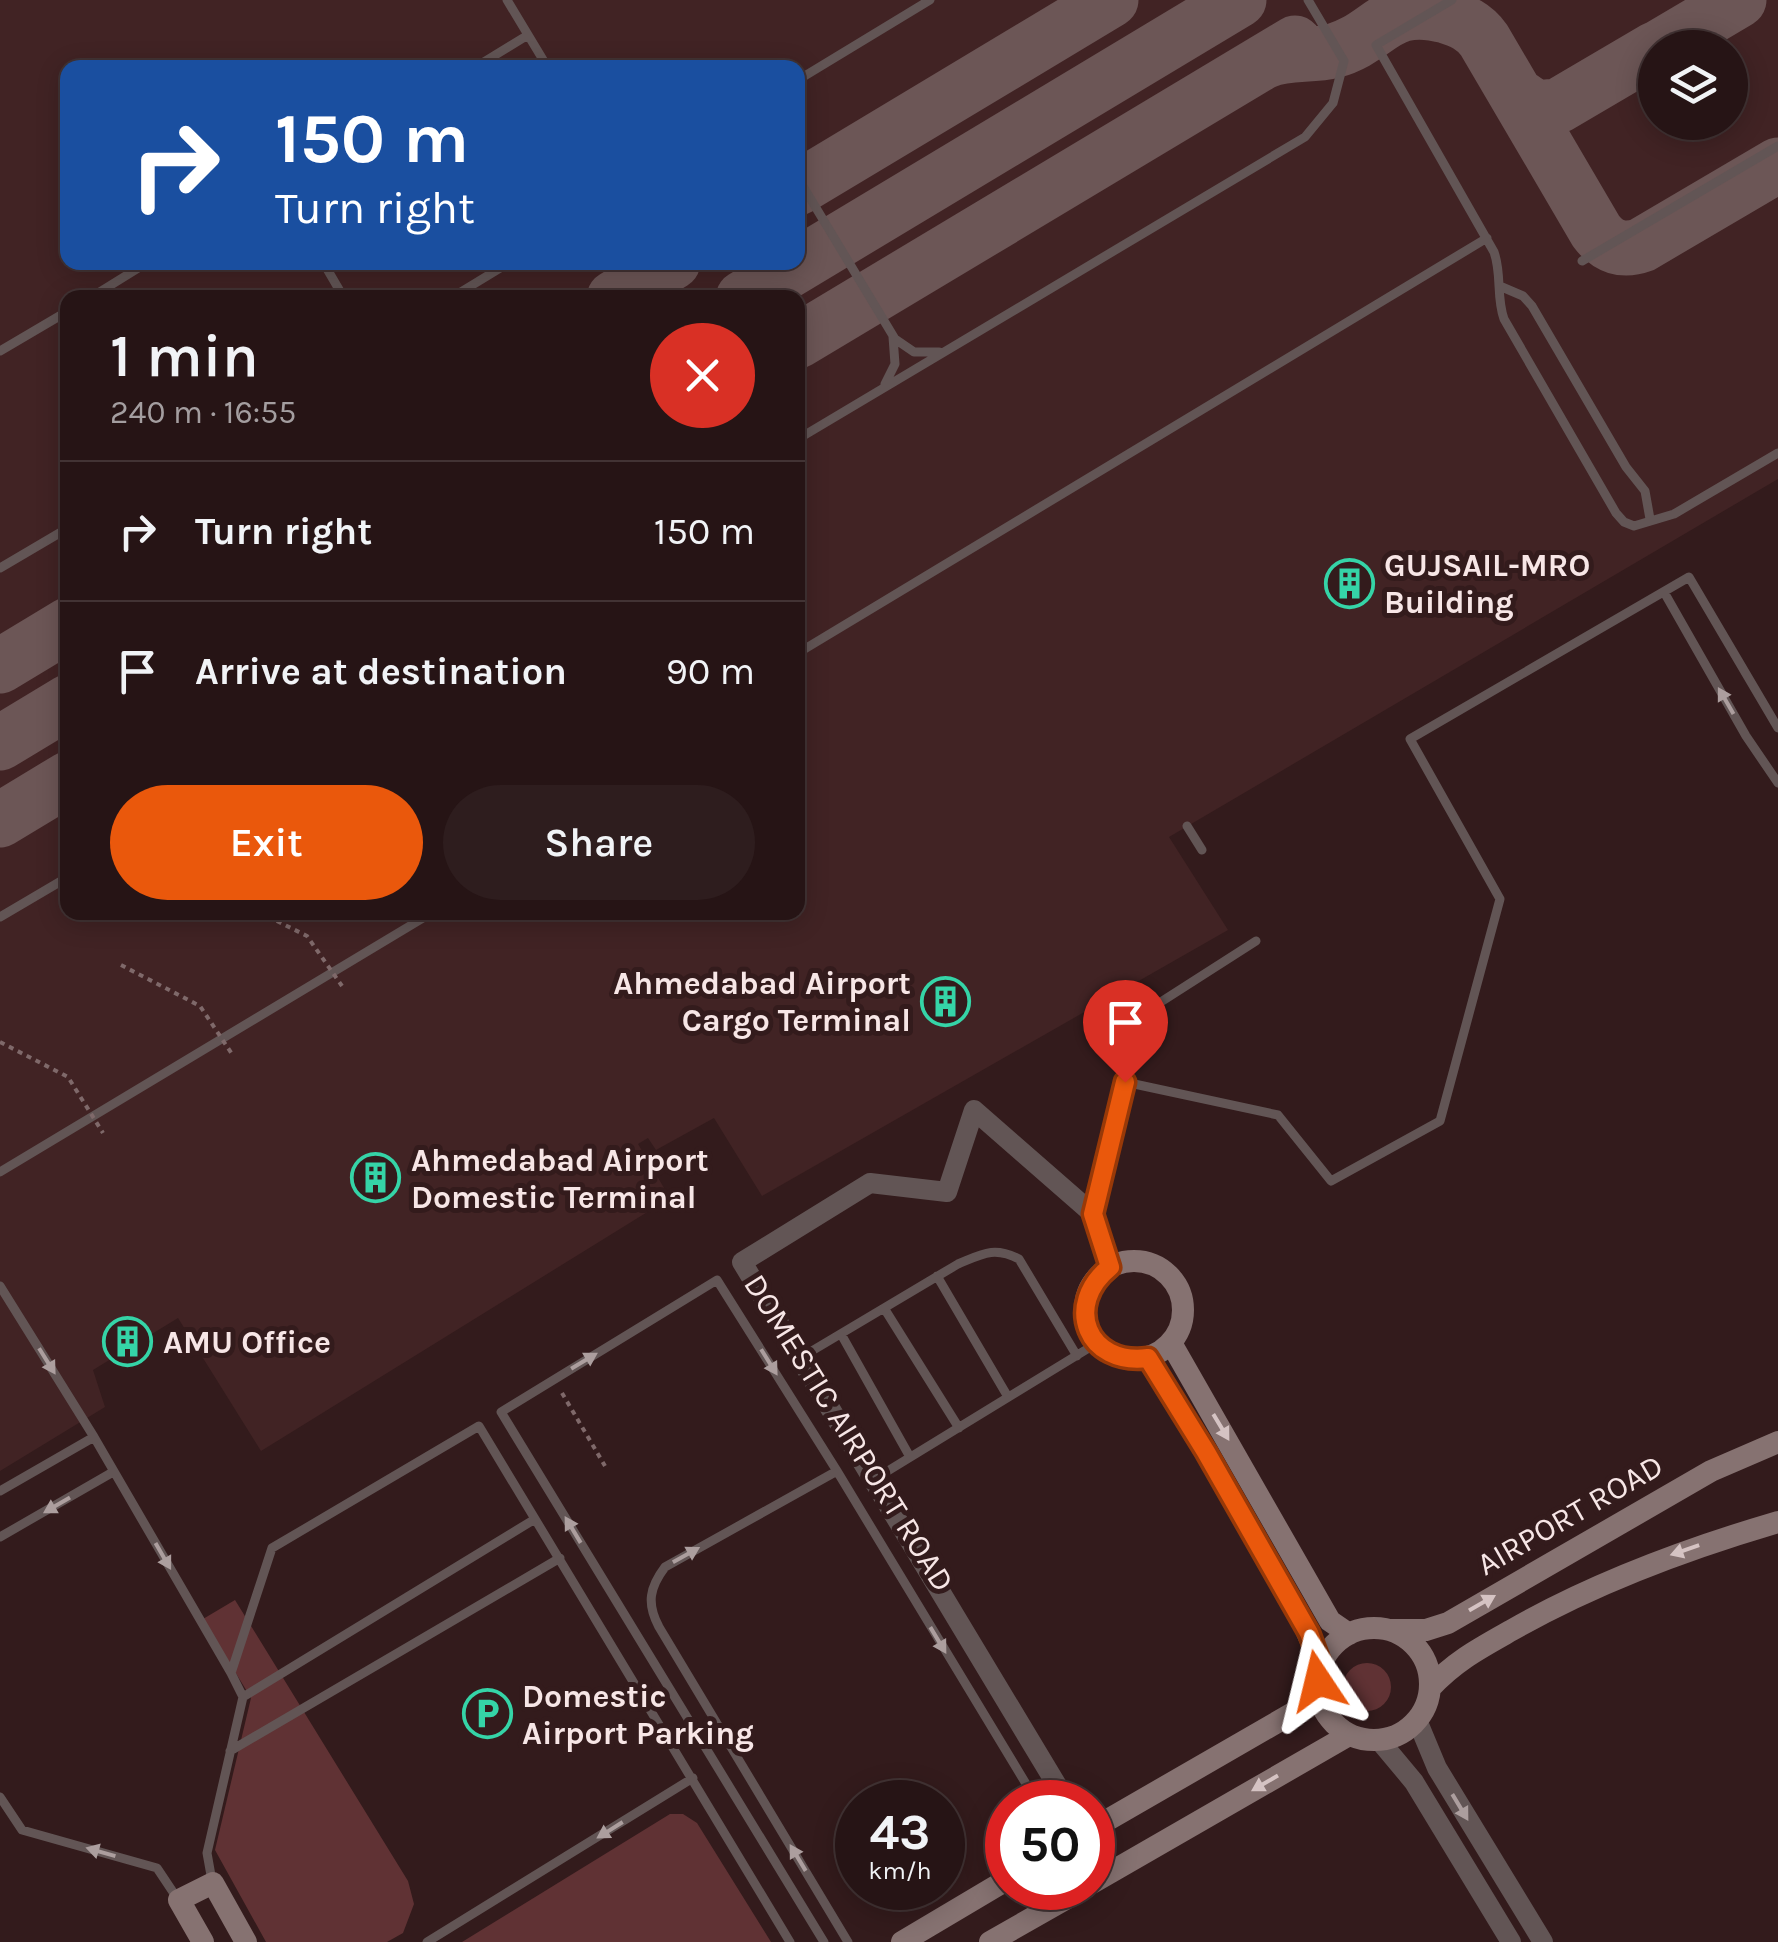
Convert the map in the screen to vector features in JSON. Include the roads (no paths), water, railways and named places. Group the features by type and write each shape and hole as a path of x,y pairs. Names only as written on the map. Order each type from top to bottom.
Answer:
{"main road":[{"path":"1124,1262 1154,1265 1177,1285 1183,1315 1171,1343 1148,1358 1132,1360 1117,1357 1097,1343 1086,1322 1085,1306 1089,1290 1110,1267 1124,1262"},
{"path":"1171,1343 1330,1621 1348,1634"},
{"path":"1148,1358 1304,1623 1321,1665 1319,1698 1326,1713 1349,1735 1379,1740 1394,1737 1417,1720 1426,1705 1430,1688 1428,1669 1408,1638 1391,1630 1362,1629 1348,1634 1337,1642 1321,1665"},
{"name":"AIRPORT ROAD","path":"1391,1630 1426,1630 1448,1623 1711,1471 1778,1442"},
{"path":"1430,1688 1452,1664 1538,1615 1676,1552 1778,1522"},
{"path":"1115,1816 1319,1698"},
{"path":"1115,1870 1349,1735"},
{"path":"203,1942 179,1900 213,1882 246,1942"},
{"path":"902,1942 985,1893"},
{"path":"990,1942 1046,1910"}],"street":[{"path":"1055,1780 742,1262 870,1183 947,1192 974,1110 1093,1214 1110,1267"},
{"path":"1417,1720 1437,1768 1542,1942"},
{"path":"1379,1740 1414,1782 1510,1942"},
{"path":"1490,1908 1512,1894"}],"lane":[{"path":"507,0 543,60"},
{"path":"805,76 930,0"},
{"path":"805,435 1292,145 1316,127 1339,90 1344,61 1308,0"},
{"path":"1452,0 1376,45 1497,258 1496,278 1502,287 1523,296 1532,306 1626,467 1645,491 1650,519"},
{"path":"487,60 528,35"},
{"path":"1582,261 1778,146"},
{"path":"805,190 892,335 896,357 893,371 874,394"},
{"path":"805,649 1486,238"},
{"path":"103,290 135,270"},
{"path":"464,290 497,270"},
{"path":"1502,287 1500,304 1504,319 1616,512 1629,525 1680,511 1778,453"},
{"path":"0,351 60,316"},
{"path":"892,335 914,352 945,351"},
{"path":"0,568 60,533"},
{"path":"1125,1082 1278,1115 1331,1181 1440,1121 1500,899 1410,738 1689,578 1778,728"},
{"path":"1664,592 1746,736 1778,783"},
{"path":"1187,826 1202,850"},
{"path":"0,917 60,882"},
{"path":"0,1172 421,920"},
{"path":"1093,1214 1142,1014 1256,941"},
{"path":"799,1359 937,1276 986,1252 1004,1251 1019,1259 1076,1356"},
{"path":"937,1276 1008,1397"},
{"name":"DOMESTIC AIRPORT ROAD","path":"824,1942 501,1412 717,1280 1024,1780"},
{"path":"0,1286 94,1436 243,1697 207,1853 213,1882"},
{"path":"884,1308 959,1428"},
{"path":"841,1334 910,1457"},
{"path":"872,1480 1097,1343"},
{"path":"231,1673 272,1548 479,1426 790,1942"},
{"path":"0,1491 94,1436"},
{"path":"837,1471 665,1567 653,1583 650,1598 658,1627 848,1942"},
{"path":"0,1538 114,1472"},
{"path":"243,1697 535,1519"},
{"path":"229,1752 560,1558"},
{"path":"427,1942 693,1778"},
{"path":"0,1797 22,1830 156,1868 179,1900"}],"place":[{"name":"GUJSAIL-MRO Building","path":"1349,583"},
{"name":"Ahmedabad Airport Cargo Terminal","path":"946,1001"},
{"name":"Ahmedabad Airport Domestic Terminal","path":"376,1178"},
{"name":"AMU Office","path":"128,1342"},
{"name":"Domestic Airport Parking","path":"487,1714"}]}
